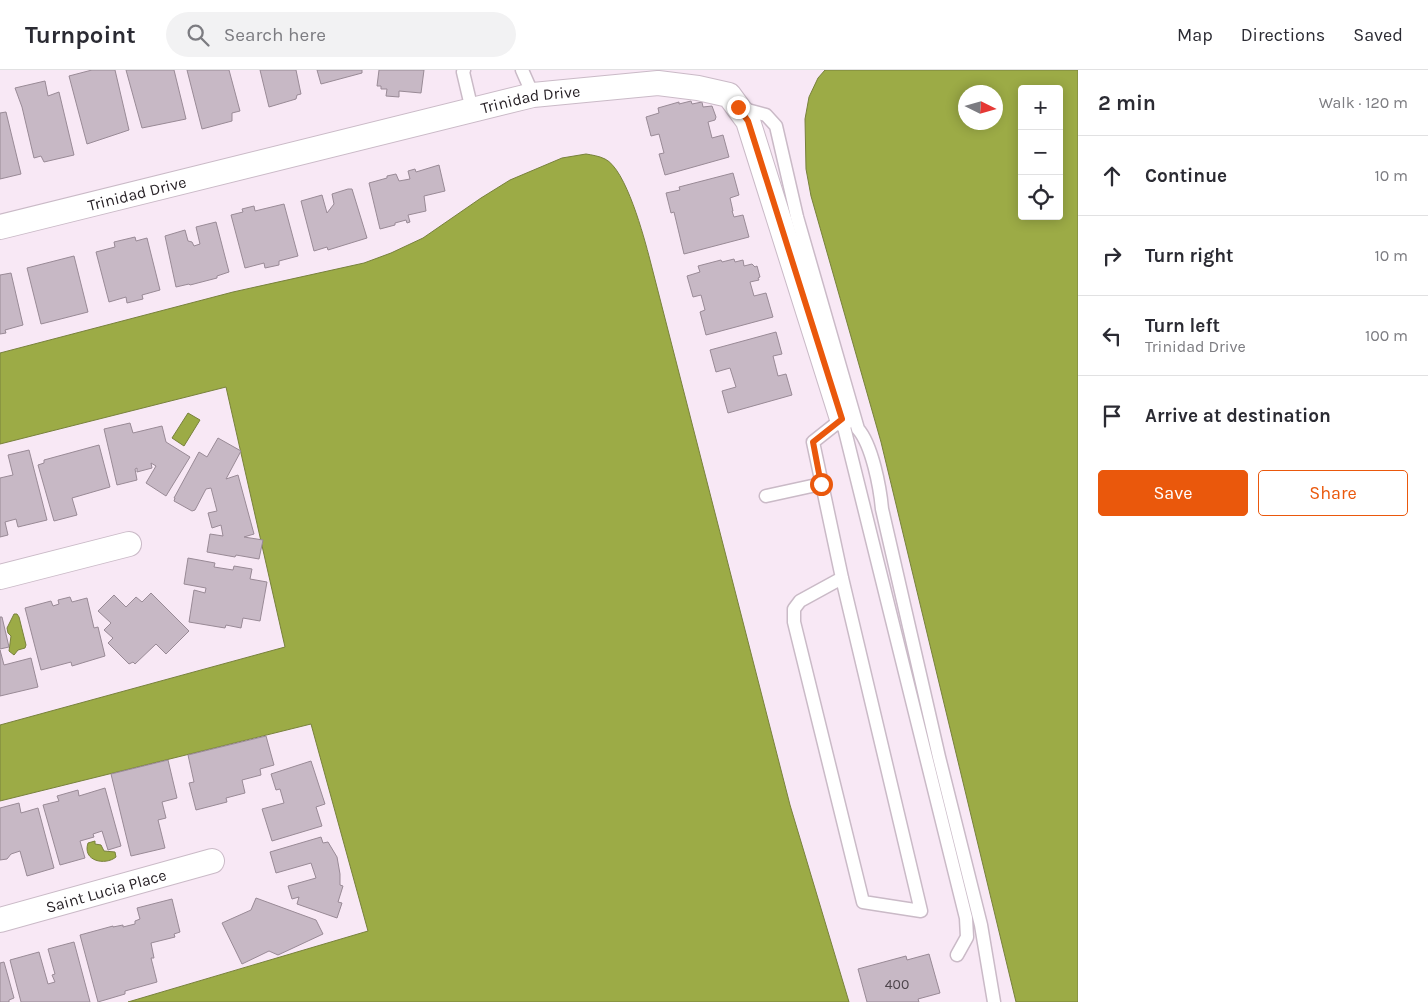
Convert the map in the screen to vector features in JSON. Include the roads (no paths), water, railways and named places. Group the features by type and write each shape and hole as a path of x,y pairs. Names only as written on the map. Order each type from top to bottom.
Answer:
{"street":[{"name":"Trinidad Drive","path":"0,227 533,95 658,83 698,88 729,95 748,121 842,419"},
{"path":"0,577 129,544"},
{"name":"Saint Lucia Place","path":"0,920 212,862"}],"lane":[{"path":"464,70 472,110"},
{"path":"522,70 533,95"},
{"path":"738,107 766,115 776,126 797,217 858,429 865,437 880,491 882,509 904,610 938,757 981,925 994,1002"},
{"path":"842,578 800,601 794,609 794,622 864,902 922,911 842,578 813,442 842,419 966,918 967,937 957,955"},
{"path":"766,496 821,484"}]}
